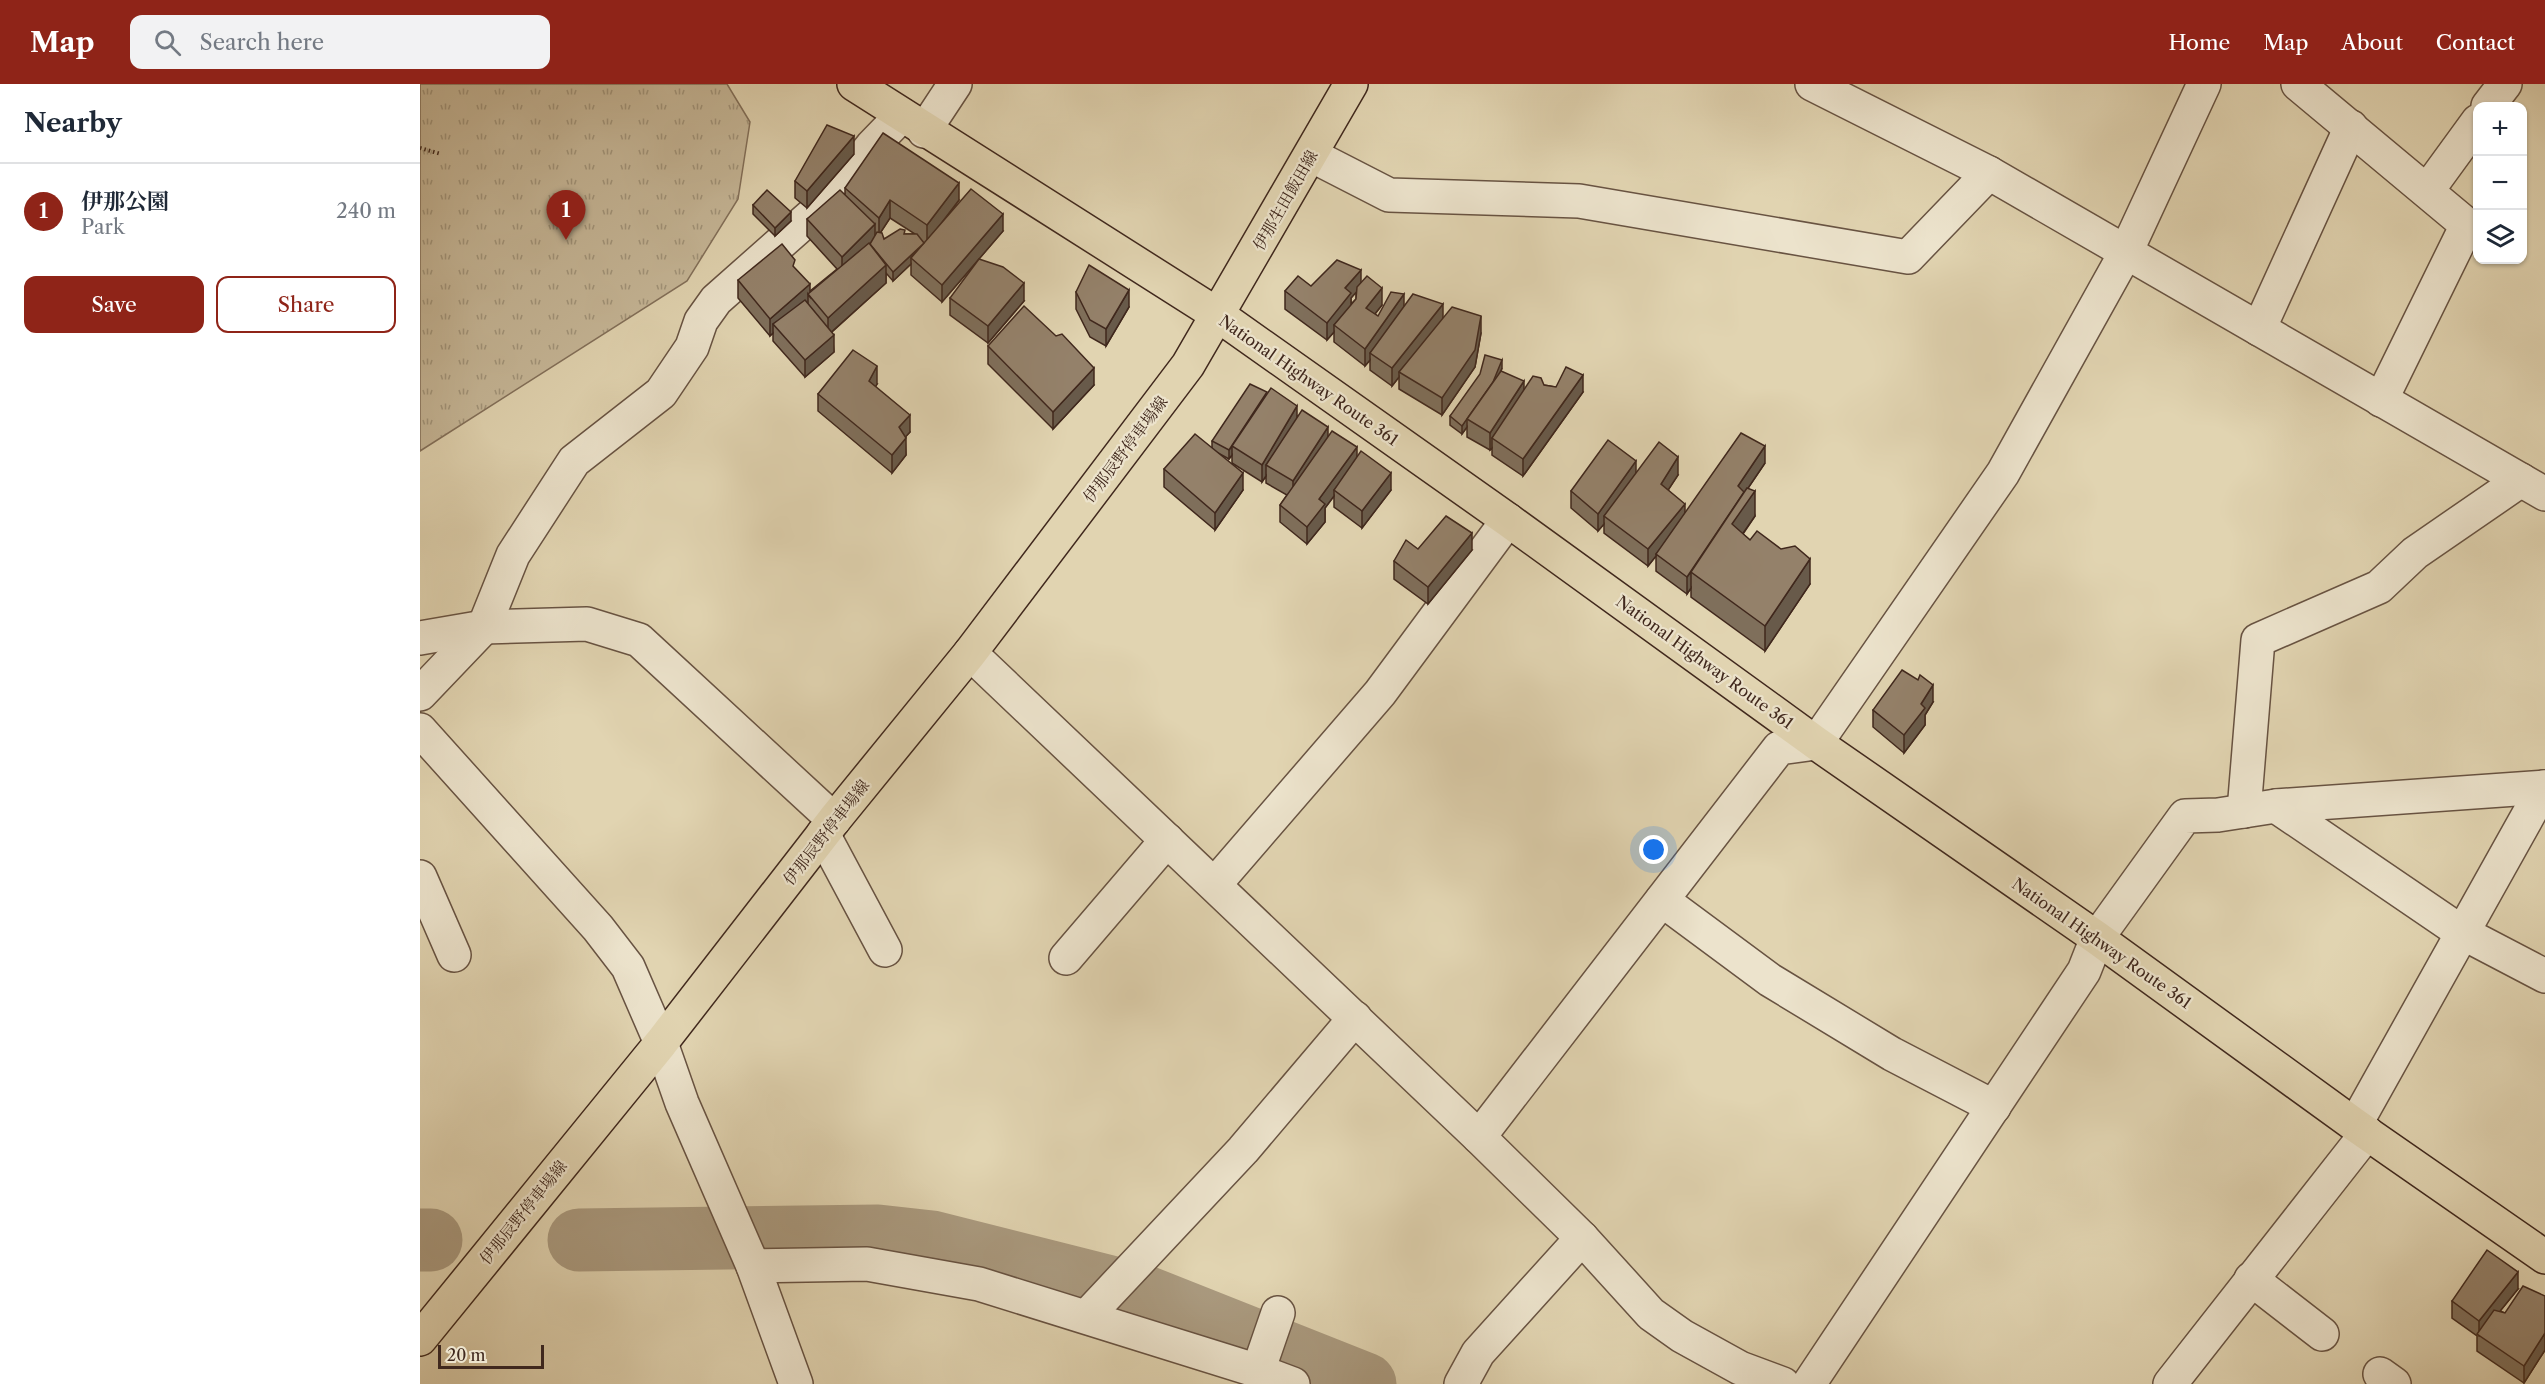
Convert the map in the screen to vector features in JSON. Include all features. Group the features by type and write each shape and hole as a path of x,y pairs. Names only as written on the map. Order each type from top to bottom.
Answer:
{"main road":[{"name":"National Highway Route 361","path":"854,84 1218,315 1508,520 1816,743 2097,938 2361,1129 2545,1257"},
{"name":"伊那生田飯田線","path":"1218,315 1351,84"},
{"name":"伊那辰野停車場線","path":"420,1339 661,1043 829,827 970,653 1188,365 1218,315"}],"street":[{"path":"420,694 484,627 513,555 574,461 661,393 692,347 700,321 716,300 828,201 872,146 913,123 955,84"},
{"path":"1812,84 1989,173 2533,487"},
{"path":"1479,1137 1779,748 1816,743 2003,473 2126,254 2204,84"},
{"path":"2298,84 2467,225 2381,400"},
{"path":"2491,102 2505,84"},
{"path":"2259,329 2350,127"},
{"path":"2427,191 2473,128"},
{"path":"1311,155 1389,195 1579,201 1908,257 1989,173"},
{"path":"2244,811 2258,640 2379,587 2415,553 2533,487"},
{"path":"1215,884 1380,693 1508,520"},
{"path":"420,638 484,627 588,624 639,640 829,827 885,950"},
{"path":"970,653 1479,1137 1582,1238 1651,1314 1682,1336 1740,1368 1783,1384"},
{"path":"420,730 598,928 628,967 661,1043 682,1103 750,1259 796,1384"},
{"path":"1809,1384 2084,971 2097,938 2185,816 2276,806 2545,787"},
{"path":"2170,1384 2251,1279 2361,1129 2461,932 2545,787"},
{"path":"2276,806 2461,932 2545,976"},
{"path":"1066,958 1167,840"},
{"path":"420,877 454,955"},
{"path":"1662,900 1770,980 1893,1054 1994,1107"},
{"path":"1087,1316 1243,1150 1355,1018"},
{"path":"1461,1384 1478,1353 1582,1238"},
{"path":"750,1259 867,1264 979,1284 1087,1316 1293,1384"},
{"path":"2251,1279 2322,1334"},
{"path":"1258,1371 1278,1313"}],"path":[{"path":"420,148 441,154"}],"green space":[{"path":"420,84 727,84 750,122 738,199 687,281 420,451"}],"building":[{"path":"827,125 854,136 807,191 795,181"},
{"path":"883,133 959,183 927,225 890,200 879,218 845,188"},
{"path":"971,189 1003,214 942,285 911,258"},
{"path":"767,190 791,212 775,228 753,205"},
{"path":"840,190 875,224 842,257 807,219"},
{"path":"900,229 905,230 904,234 917,234 924,243 893,272 870,244 877,232 882,233 884,239"},
{"path":"869,243 886,265 828,318 808,294"},
{"path":"782,244 795,260 793,266 810,284 770,319 738,280"},
{"path":"979,259 1003,267 1024,283 988,326 950,298"},
{"path":"1337,260 1361,270 1345,288 1351,293 1327,323 1285,291 1298,276 1311,286"},
{"path":"1089,265 1129,290 1106,329 1090,320 1076,292"},
{"path":"1367,276 1382,288 1366,308 1378,316 1391,292 1404,294 1365,349 1334,325 1356,299 1357,287"},
{"path":"1413,294 1443,304 1392,368 1370,353"},
{"path":"805,300 834,335 805,360 773,324"},
{"path":"1024,306 1056,336 1062,334 1094,368 1053,412 988,346"},
{"path":"1452,307 1481,316 1475,350 1442,398 1399,372"},
{"path":"853,350 877,366 869,381 910,415 899,427 906,438 892,455 818,394"},
{"path":"1485,355 1502,360 1493,382 1462,426 1450,416 1480,374"},
{"path":"1566,367 1583,375 1523,459 1492,438 1533,376 1541,378 1544,385 1556,387"},
{"path":"1501,371 1524,381 1490,433 1467,419"},
{"path":"1250,384 1267,392 1229,450 1212,441"},
{"path":"1271,388 1297,406 1262,465 1232,446"},
{"path":"1302,410 1328,427 1293,481 1266,465"},
{"path":"1332,431 1357,447 1319,499 1325,504 1307,527 1280,505"},
{"path":"1741,433 1765,446 1738,486 1744,492 1687,577 1656,554"},
{"path":"1195,434 1243,473 1215,513 1164,469"},
{"path":"1608,440 1636,461 1598,514 1571,491"},
{"path":"1659,442 1678,457 1661,484 1685,504 1648,549 1604,516"},
{"path":"1361,451 1391,473 1362,511 1334,490"},
{"path":"1747,488 1755,491 1732,524 1750,540 1757,531 1781,549 1795,546 1810,559 1765,626 1691,572"},
{"path":"1446,516 1472,533 1428,587 1394,561 1406,540 1418,549"},
{"path":"1902,670 1918,680 1920,675 1933,685 1921,704 1925,708 1904,735 1873,710"},
{"path":"2487,1250 2518,1272 2479,1321 2452,1301"},
{"path":"2523,1286 2545,1296 2545,1333 2524,1366 2477,1334 2494,1310 2505,1313"}],"waterway":[{"path":"579,1240 878,1236 932,1242 1138,1294 1365,1384"},
{"path":"420,1240 431,1240"}],"place":[{"name":"伊那公園","path":"566,240"}]}
